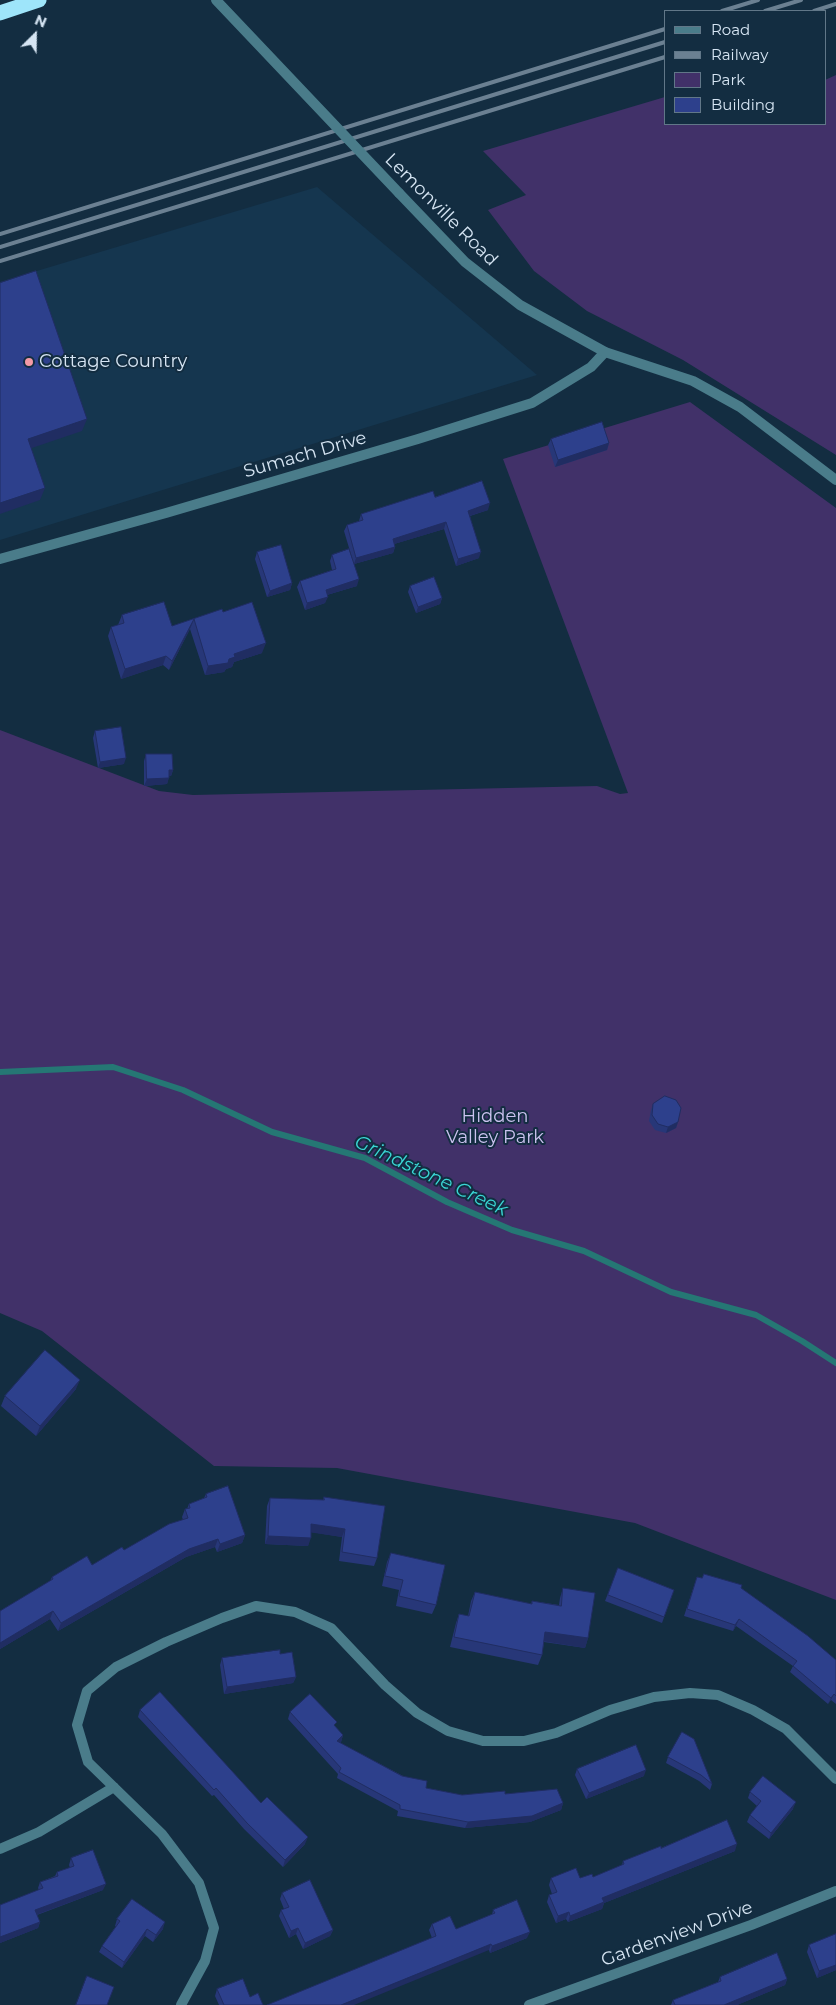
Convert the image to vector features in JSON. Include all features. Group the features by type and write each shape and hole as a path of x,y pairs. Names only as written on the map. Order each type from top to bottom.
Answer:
{"highway":[{"path":"0,13 39,0"}],"street":[{"name":"Lemonville Road","path":"216,0 465,262 520,305 605,352 693,382 740,407 836,480"},
{"name":"Sumach Drive","path":"0,560 334,464 532,402 591,367 605,352"},
{"path":"181,2005 205,1961 214,1928 199,1883 162,1834 88,1762 77,1725 87,1691 116,1667 157,1646 222,1618 256,1606 295,1612 332,1628 385,1684 417,1713 448,1731 483,1741 524,1741 556,1733 610,1710 654,1697 690,1693 718,1695 753,1710 786,1729 836,1779"},
{"path":"0,1849 39,1832 114,1787"},
{"name":"Gardenview Drive","path":"529,2005 751,1925 836,1890"}],"shaded area":[{"path":"317,187 537,375 0,540 0,282"}],"green space":[{"path":"836,75 836,455 683,360 587,311 534,271 488,210 526,195 483,151 664,97 664,125 826,125 826,80"},
{"name":"Hidden Valley Park","path":"690,402 836,508 836,1600 635,1523 337,1468 214,1466 42,1331 0,1313 0,730 159,791 193,795 597,786 620,794 628,793 503,459"}],"building":[{"name":"Cottage Country","path":"36,271 87,419 28,439 45,488 0,503 0,283"},
{"path":"602,422 609,443 558,460 551,439"},
{"path":"482,481 490,503 468,511 481,552 458,559 446,522 393,539 395,547 356,558 347,525 363,520 361,514 433,491 435,497"},
{"path":"281,545 292,583 270,591 257,552"},
{"path":"349,549 359,579 326,590 328,597 307,603 300,581 336,569 332,555"},
{"path":"434,577 442,598 418,607 410,586"},
{"path":"164,602 172,626 222,609 223,612 252,602 266,643 234,654 235,657 229,659 228,663 208,666 194,619 172,661 166,656 125,669 111,627 124,623 122,615"},
{"path":"121,727 126,758 100,762 95,731"},
{"path":"146,754 172,754 173,770 169,770 169,778 147,779"},
{"path":"665,1096 676,1100 681,1108 678,1122 668,1127 658,1124 652,1115 653,1104"},
{"path":"45,1350 80,1380 40,1426 5,1396"},
{"path":"228,1486 245,1535 220,1544 218,1539 189,1549 61,1623 53,1611 0,1643 0,1611 87,1556 92,1565 122,1547 124,1550 169,1524 188,1518 185,1509 190,1508 189,1504 207,1497 206,1494"},
{"path":"324,1497 385,1506 377,1558 342,1552 345,1529 311,1524 311,1538 268,1536 270,1498 324,1500"},
{"path":"391,1553 445,1565 436,1605 399,1596 403,1580 385,1576"},
{"path":"618,1568 674,1590 664,1617 608,1595"},
{"path":"704,1574 742,1585 741,1588 808,1636 836,1660 836,1696 834,1694 831,1698 793,1666 797,1661 739,1619 735,1625 687,1609 697,1577 702,1578"},
{"path":"563,1588 595,1593 588,1638 545,1632 542,1655 454,1637 459,1614 469,1616 475,1592 532,1604 532,1601 561,1606"},
{"path":"280,1650 280,1654 292,1652 296,1677 227,1687 222,1658"},
{"path":"160,1692 261,1803 267,1797 308,1837 285,1860 247,1823 216,1788 214,1790 140,1710"},
{"path":"310,1694 337,1722 334,1725 343,1735 337,1741 402,1776 427,1781 426,1788 462,1795 505,1791 505,1794 557,1789 563,1803 532,1816 468,1822 400,1809 400,1805 339,1772 341,1768 290,1712"},
{"path":"682,1732 694,1739 712,1784 701,1775 668,1757"},
{"path":"636,1745 646,1770 589,1793 577,1769"},
{"path":"763,1776 796,1802 771,1833 750,1815 761,1801 750,1792"},
{"path":"727,1820 737,1844 602,1898 604,1902 570,1916 569,1912 558,1916 549,1895 557,1892 551,1878 576,1868 580,1878 592,1874 593,1877 624,1864 623,1861 661,1846 661,1848"},
{"path":"93,1850 106,1884 35,1910 40,1922 0,1937 0,1905 43,1888 40,1882 58,1876 57,1872 74,1866 71,1858"},
{"path":"310,1880 333,1930 305,1943 298,1928 291,1931 281,1910 289,1907 282,1893"},
{"path":"132,1899 165,1922 156,1935 147,1929 124,1962 102,1946 120,1921 117,1919"},
{"path":"517,1900 530,1932 492,1946 491,1944 341,2005 267,2005 436,1936 432,1924 450,1916 456,1929 495,1913 493,1910"},
{"path":"836,1934 836,1965 819,1971 809,1945"},
{"path":"777,1953 787,1979 724,2005 675,2005 673,2000 721,1981 720,1977"},
{"path":"87,1976 114,1987 107,2005 76,2005"},
{"path":"243,1979 250,1997 258,1993 263,2005 224,2005 217,1989"}],"waterway":[{"name":"Grindstone Creek","path":"0,1072 113,1067 183,1090 272,1132 365,1158 447,1202 512,1230 584,1251 671,1292 756,1315 836,1363"}],"railway":[{"path":"725,10 758,0"},
{"path":"768,10 801,0"},
{"path":"817,10 836,4"},
{"path":"0,234 664,29"},
{"path":"0,247 664,42"},
{"path":"0,261 664,57"}],"place":[{"name":"Cottage Country","path":"29,362"}]}
